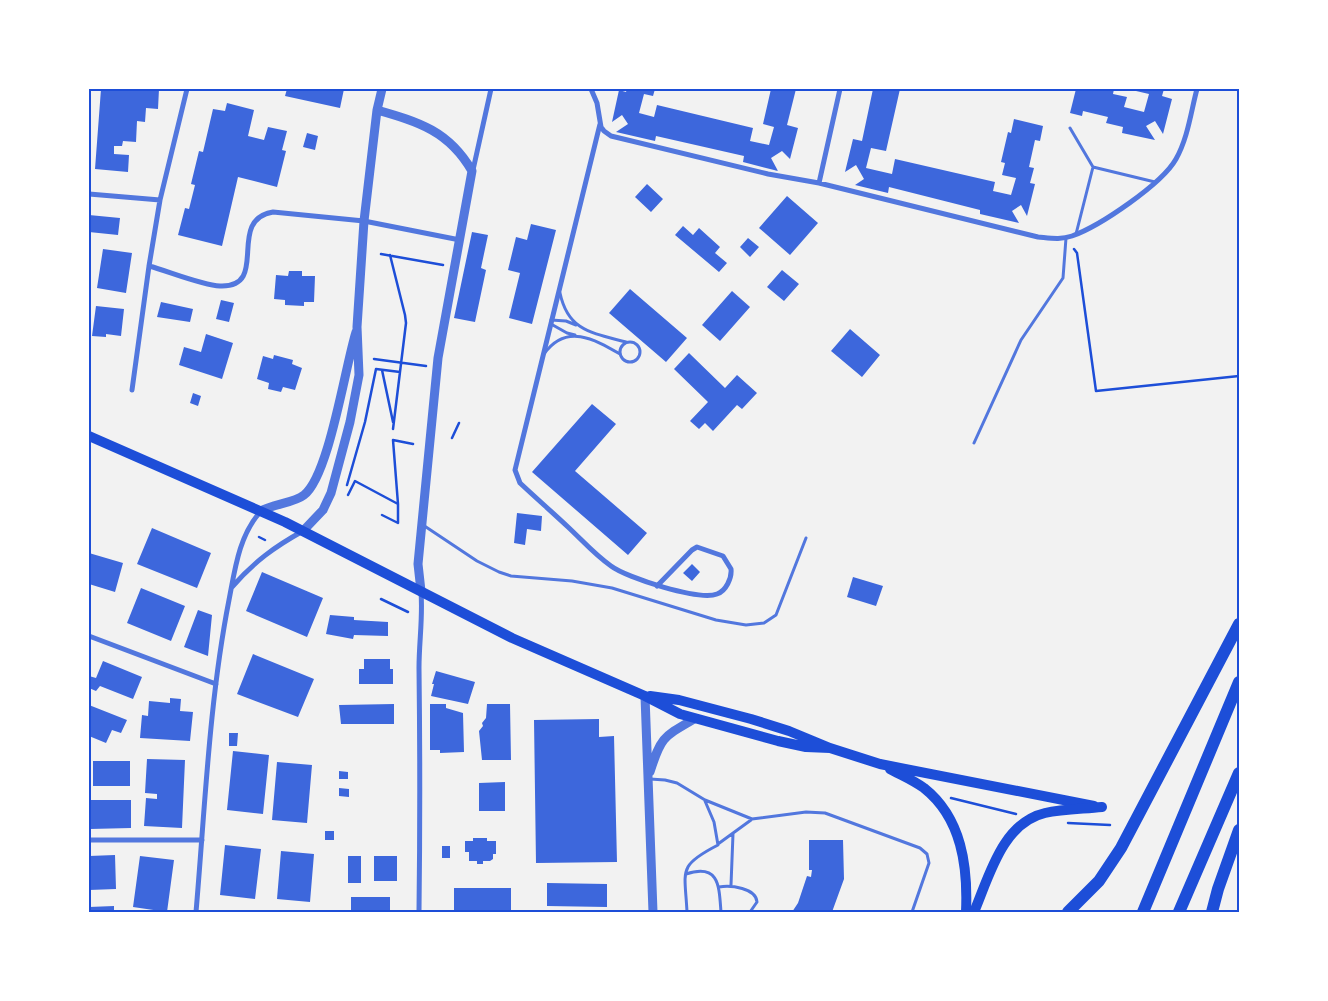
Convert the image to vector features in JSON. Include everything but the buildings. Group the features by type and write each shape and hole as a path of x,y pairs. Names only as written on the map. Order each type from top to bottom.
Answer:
{"highway":[{"path":"1068,912 1099,881 1121,848 1239,624"},
{"path":"1143,912 1239,682"},
{"path":"1178,912 1239,773"},
{"path":"1212,912 1239,830"}],"main road":[{"path":"89,436 261,511 512,638 645,696 666,708 694,718 792,744 830,748"},
{"path":"645,696 679,700 751,718 805,736 830,748 880,764 1102,807 1044,813 1029,819 1012,834 997,856 974,912"},
{"path":"880,764 925,789 936,800 952,822 965,862 966,912"}],"street":[{"path":"132,390 160,200 187,89"},
{"path":"232,587 262,556 303,531 323,510 333,487 350,422 359,375 357,327 364,221 377,110 382,89"},
{"path":"419,912 419,638 422,613 418,564 438,358 472,170 491,89"},
{"path":"590,89 599,110 600,124 516,465 518,480 608,564 618,570 657,586 678,591 714,595 722,592 728,583 731,569 723,556 697,547 657,586"},
{"path":"819,183 840,89"},
{"path":"600,124 605,133 620,138 768,174 819,183 1038,237 1056,239 1076,234 1117,210 1155,182 1172,166 1184,140 1197,89"},
{"path":"377,110 417,122 439,132 460,151 472,170"},
{"path":"89,194 160,200"},
{"path":"149,266 215,285 231,285 237,282 245,273 250,228 256,219 265,213 280,212 364,221 460,240"},
{"path":"196,912 216,684 232,587 242,545 252,522 261,511 277,504 300,498 316,480 327,447 357,327"},
{"path":"89,636 216,684"},
{"path":"645,696 653,912"},
{"path":"648,779 662,740 694,718"},
{"path":"89,840 202,840"}],"lane":[{"path":"1070,128 1094,168 1155,182"},
{"path":"1076,234 1094,168"},
{"path":"974,443 1022,340 1063,278 1066,237"},
{"path":"559,288 564,307 576,325"},
{"path":"566,321 594,333 632,342 637,345 640,351 638,357 633,361 626,361 620,354 595,340 567,333 551,322 566,321"},
{"path":"541,361 552,345 578,335"},
{"path":"620,354 621,347 626,342"},
{"path":"423,524 477,560 504,574 516,577 572,581 607,587 716,620 746,625 764,623 776,615 806,538"},
{"path":"648,779 670,781 705,800 752,819 806,812 825,813 920,848 927,854 929,863 912,912"},
{"path":"705,800 714,822 718,845"},
{"path":"687,912 686,874 688,866 694,858 718,845 752,819"},
{"path":"731,885 733,834"},
{"path":"686,874 706,872 714,876 719,887 721,912"},
{"path":"719,887 731,885 752,893 757,898 755,907 750,912"}],"path":[{"path":"1066,237 1077,253 1096,391 1239,376"},
{"path":"381,254 445,266"},
{"path":"390,255 406,315 393,429"},
{"path":"374,359 426,366"},
{"path":"347,485 365,422 376,369 400,372"},
{"path":"382,370 394,425"},
{"path":"452,438 459,423"},
{"path":"382,515 398,523 392,440 413,444"},
{"path":"348,495 355,481 398,504"},
{"path":"343,482 352,487"},
{"path":"259,537 265,540"},
{"path":"381,599 408,612"},
{"path":"951,798 1024,816"}]}
